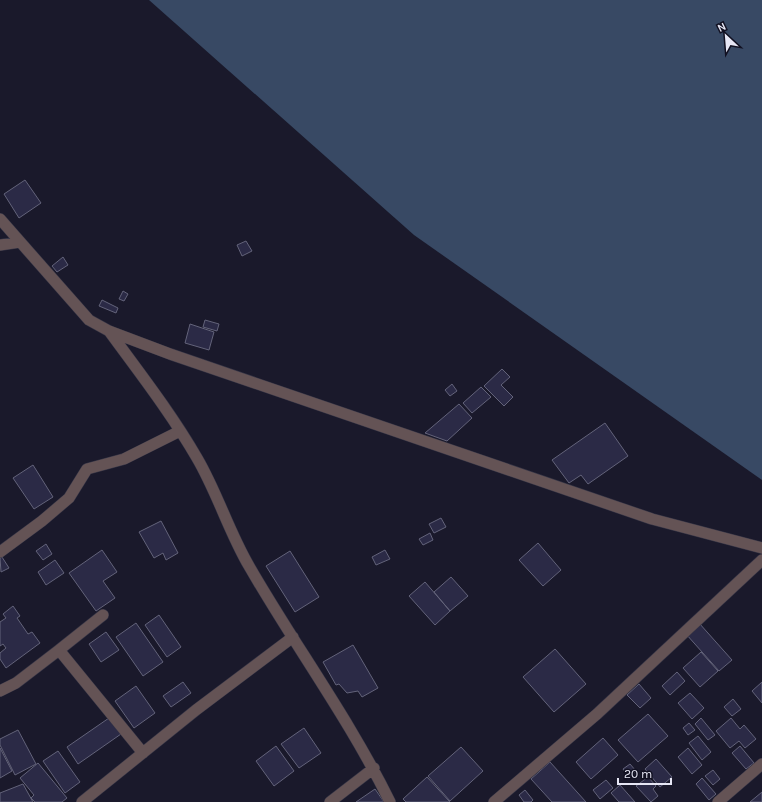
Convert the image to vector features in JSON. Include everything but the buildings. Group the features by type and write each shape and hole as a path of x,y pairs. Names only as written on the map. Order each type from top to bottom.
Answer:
{"street":[{"path":"0,219 89,320 109,331 170,354 652,519 762,548"},
{"path":"0,245 20,242"},
{"path":"109,331 180,431 197,459 249,566 294,636 374,768 390,802"},
{"path":"0,552 42,522 69,498 87,469 124,459 180,431"},
{"path":"494,802 597,714 762,560"},
{"path":"0,691 16,683 103,615"},
{"path":"82,802 196,710 294,636"},
{"path":"59,650 143,754"},
{"path":"718,802 762,764"},
{"path":"330,802 374,768"}],"water":[{"path":"149,0 762,0 762,480 414,235"}]}
